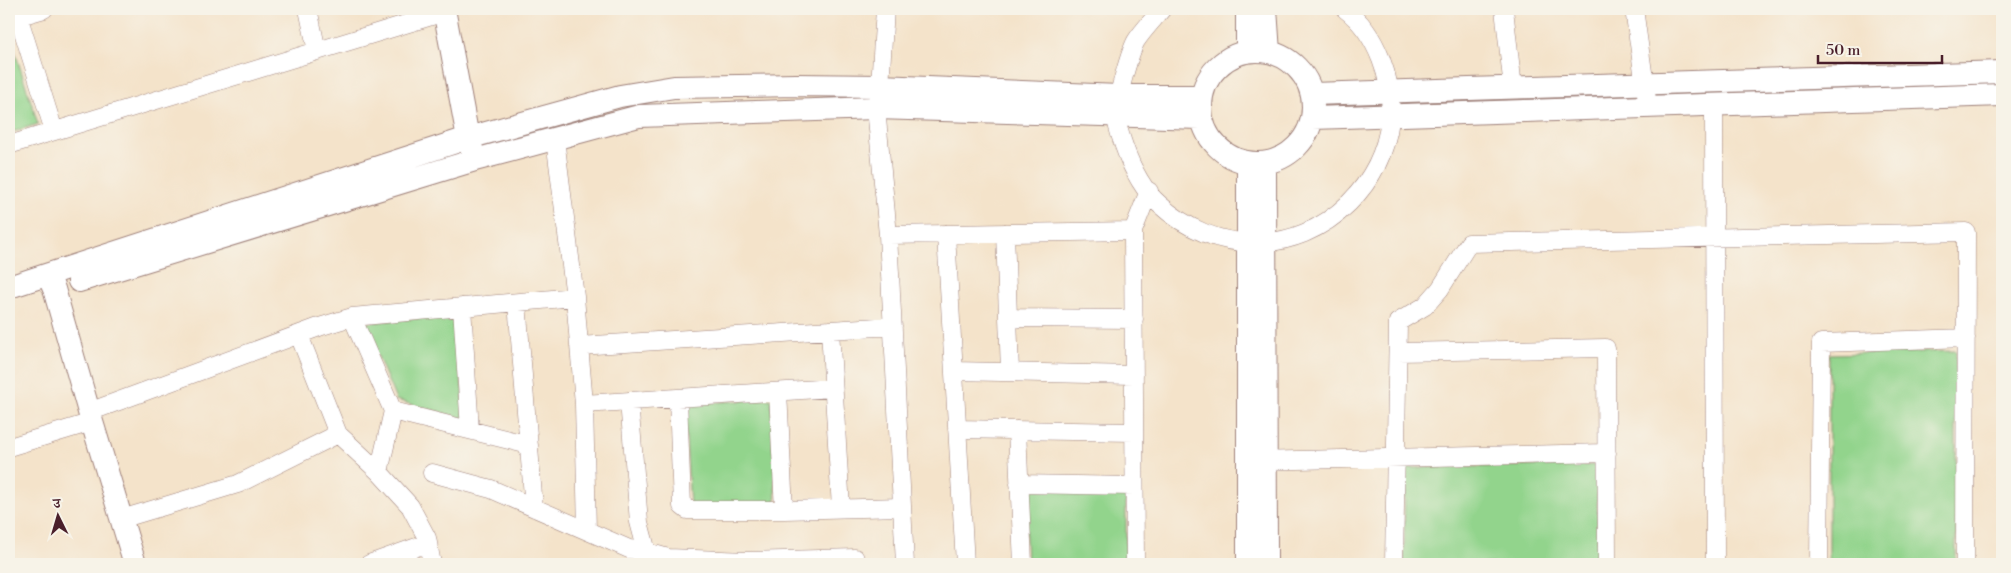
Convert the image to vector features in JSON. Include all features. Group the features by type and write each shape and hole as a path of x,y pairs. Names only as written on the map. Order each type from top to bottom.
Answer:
{"street":[{"path":"44,9 14,15 54,131"},
{"path":"308,9 317,51"},
{"path":"885,9 880,86 876,108 888,235 905,564"},
{"path":"1162,9 1136,42 1117,106 1132,167 1157,203 1186,225 1216,238 1257,243 1303,235 1336,216 1363,190 1383,151 1390,116 1389,92 1380,58 1367,33 1346,9"},
{"path":"1247,9 1258,52"},
{"path":"1258,52 1266,9"},
{"path":"1504,9 1513,88"},
{"path":"1634,9 1648,107"},
{"path":"9,145 445,10 468,138 475,160"},
{"path":"1258,52 1281,56 1296,66 1309,84 1312,94 1313,118 1310,128 1298,146 1279,159 1257,163 1237,160 1218,148 1206,132 1201,107 1204,87 1216,68 1235,55 1258,52"},
{"path":"1312,94 2002,72"},
{"path":"9,303 51,282 468,138 620,96 674,87 880,86 1117,106"},
{"path":"1313,118 2002,95"},
{"path":"1714,105 1715,564"},
{"path":"9,287 51,282 475,160 639,116 876,108 1201,107"},
{"path":"555,139 576,298 584,404 587,532"},
{"path":"1248,564 1257,461 1257,163"},
{"path":"1135,564 1133,231 1149,191"},
{"path":"888,235 1133,231"},
{"path":"1394,564 1398,322 1425,306 1440,289 1469,243 1966,232 1965,564"},
{"path":"1006,233 1010,372"},
{"path":"946,234 965,564"},
{"path":"51,282 135,564"},
{"path":"9,447 299,335 352,317 576,298"},
{"path":"517,302 534,508"},
{"path":"462,307 470,430"},
{"path":"352,317 393,411 379,472"},
{"path":"1008,318 1134,319"},
{"path":"579,346 893,326"},
{"path":"830,330 841,508"},
{"path":"299,335 338,434 379,472 410,506 428,544 430,564"},
{"path":"1820,564 1821,343 1966,338"},
{"path":"1398,352 1606,348 1607,564"},
{"path":"954,371 1134,375"},
{"path":"584,404 833,388"},
{"path":"778,392 784,510"},
{"path":"678,398 682,506 687,510 902,507"},
{"path":"629,401 639,522 647,552"},
{"path":"393,411 529,445"},
{"path":"957,429 1134,432"},
{"path":"1017,430 1023,564"},
{"path":"121,519 238,484 338,434"},
{"path":"1257,461 1607,453"},
{"path":"1257,461 1266,564"},
{"path":"432,473 491,489 629,549 668,558 748,561 855,558 856,564"},
{"path":"1019,484 1134,486"},
{"path":"369,564 428,544"}],"green space":[{"path":"9,33 38,124 9,133"},
{"path":"455,315 465,419 396,400 364,323"},
{"path":"1956,351 1956,564 1829,564 1829,354"},
{"path":"771,399 776,505 690,506 684,404"},
{"path":"1597,465 1598,564 1404,564 1405,468"},
{"path":"1024,488 1126,489 1126,564 1027,564"}]}
